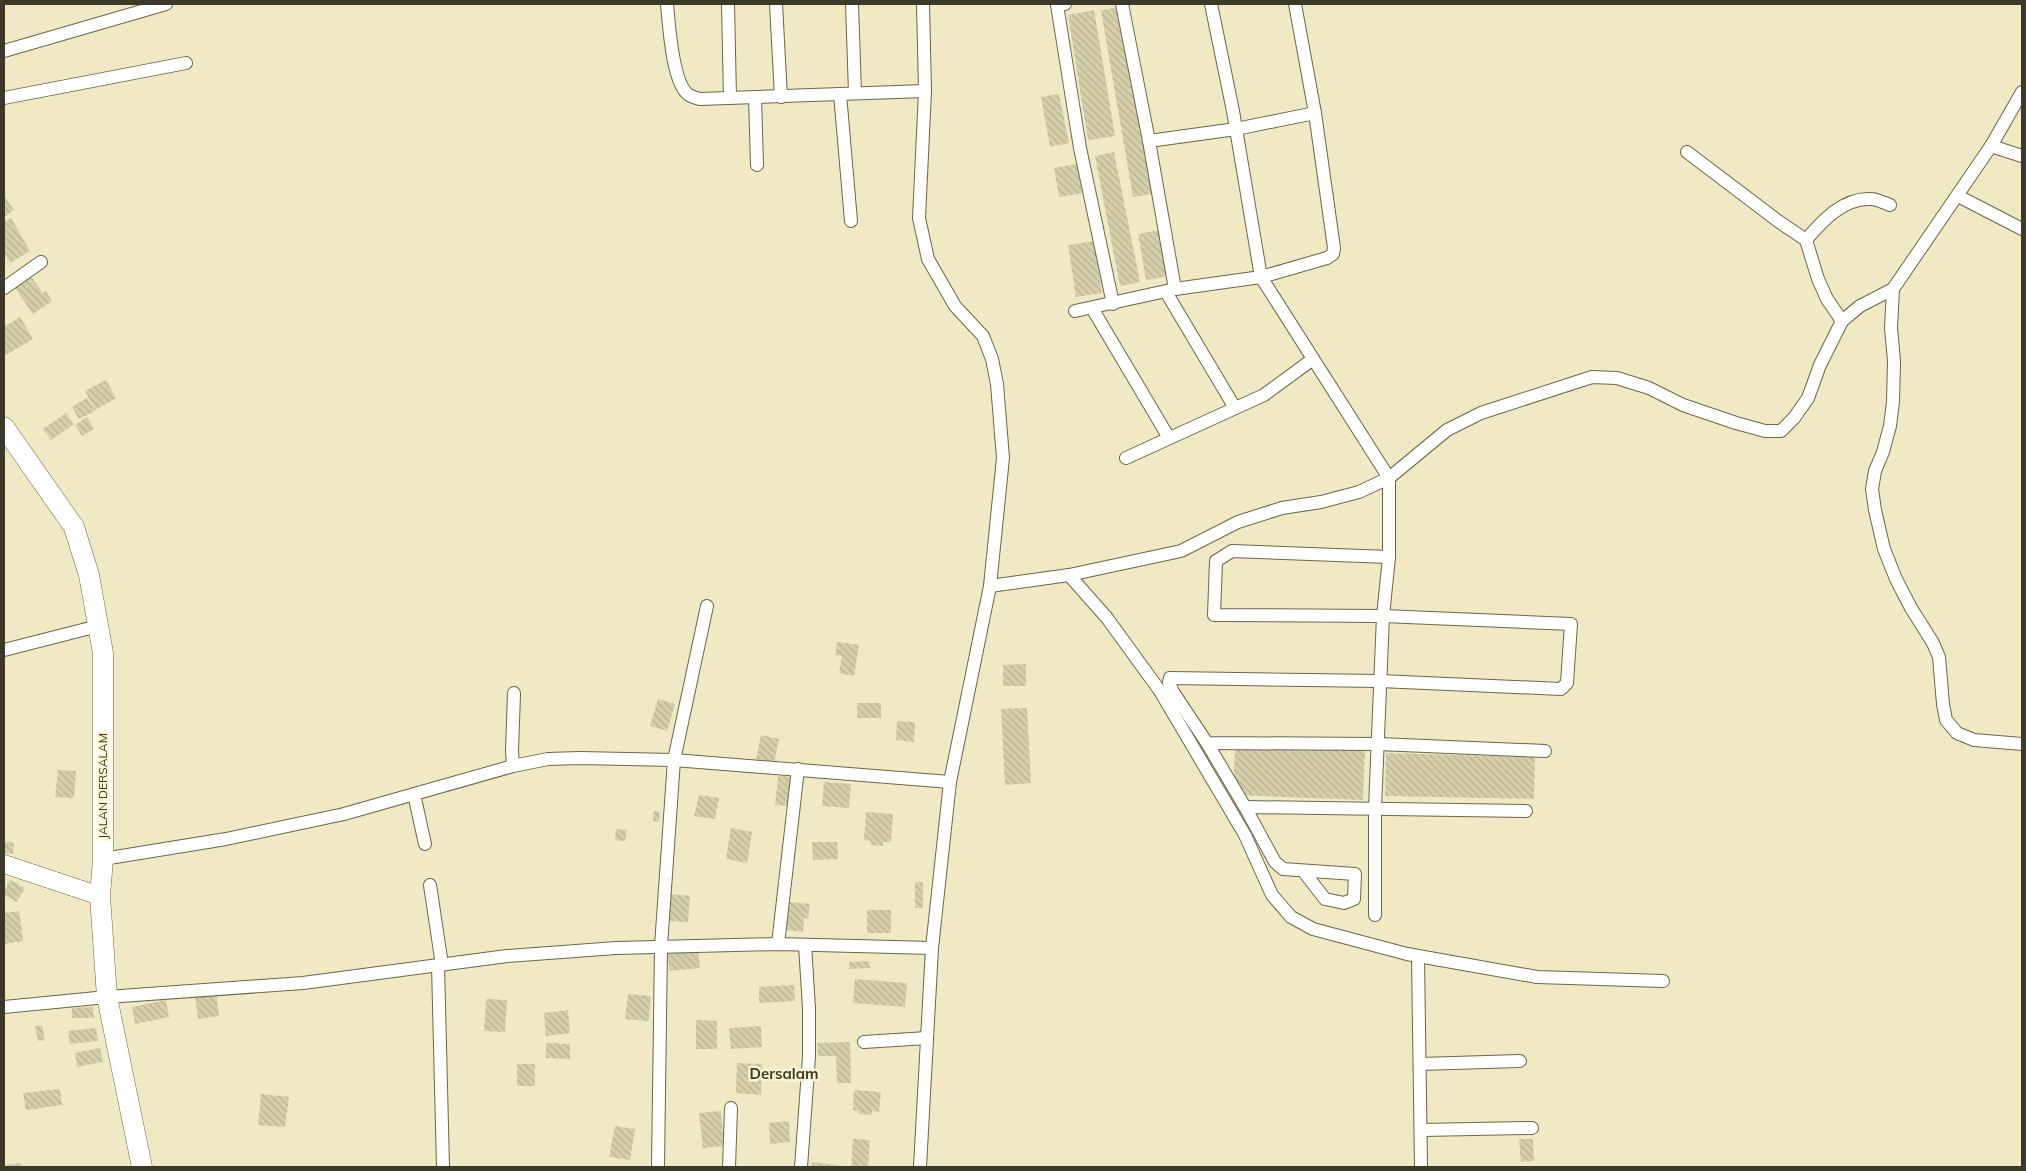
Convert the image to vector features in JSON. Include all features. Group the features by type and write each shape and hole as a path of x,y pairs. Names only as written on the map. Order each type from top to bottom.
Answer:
{"main road":[{"name":"JALAN DERSALAM","path":"4,427 74,527 90,575 103,653 103,859 100,896 107,997 142,1167"}],"street":[{"path":"4,51 152,6 166,4"},
{"path":"667,4 675,65 682,88 689,95 700,99 925,91"},
{"path":"728,4 730,98"},
{"path":"776,4 781,96"},
{"path":"852,4 856,93"},
{"path":"920,1167 932,948 950,782 990,586 1003,458 998,384 992,359 983,336 955,306 928,259 919,218 925,91 924,4"},
{"path":"1065,4 1057,5 1080,148 1113,304"},
{"path":"1122,4 1148,141 1170,290 1235,408"},
{"path":"1211,4 1236,129 1260,277 1389,478 1389,557 1383,616 1375,808 1375,915"},
{"path":"1075,311 1170,290 1260,277 1327,258 1333,254 1334,248 1315,113 1295,4"},
{"path":"4,98 186,63"},
{"path":"990,586 1069,576 1181,551 1238,522 1282,508 1321,502 1359,492 1389,478 1447,430 1481,413 1592,377 1617,378 1649,388 1683,405 1736,423 1765,431 1781,431 1794,418 1808,398 1820,365 1842,321 1860,306 1893,289 1991,146 2022,92"},
{"path":"840,94 851,221"},
{"path":"756,97 757,165"},
{"path":"1148,141 1236,129 1315,113"},
{"path":"1991,146 2022,156"},
{"path":"1687,152 1806,240 1818,279 1827,299 1842,321"},
{"path":"1958,196 2022,229"},
{"path":"1806,240 1819,224 1836,211 1854,201 1872,199 1890,205"},
{"path":"4,288 41,262"},
{"path":"1893,289 1891,328 1894,361 1893,402 1890,426 1883,452 1875,471 1872,489 1884,549 1900,586 1939,657 1946,720 1957,733 1974,740 2022,744"},
{"path":"1092,308 1170,438"},
{"path":"1126,458 1264,395 1313,358"},
{"path":"1304,872 1283,869 1275,862 1207,743 1173,692 1169,683 1170,678 1380,681 1561,689 1567,684 1571,624 1383,616 1214,615 1216,561 1232,551 1389,557"},
{"path":"1069,576 1107,618 1160,691 1245,835 1272,894 1291,917 1313,929 1418,956 1537,977 1663,981"},
{"path":"658,1167 661,946 674,760 707,606"},
{"path":"4,650 98,626"},
{"path":"513,766 514,693"},
{"path":"1207,743 1378,744 1545,751"},
{"path":"103,859 226,839 344,814 513,766 548,759 674,760 950,782"},
{"path":"778,944 798,769"},
{"path":"414,794 425,844"},
{"path":"1245,807 1526,811"},
{"path":"4,864 100,896"},
{"path":"430,884 440,965 443,1167"},
{"path":"4,1007 107,997 303,983 507,956 616,948 778,944 932,948"},
{"path":"801,1167 809,1057 809,1008 805,945"},
{"path":"1418,956 1421,1167"},
{"path":"864,1042 927,1038"},
{"path":"1420,1064 1520,1061"},
{"path":"729,1167 731,1108"},
{"path":"1421,1130 1532,1128"}],"building":[{"path":"1121,7 1153,194 1133,197 1101,10"},
{"path":"1094,10 1115,136 1088,140 1068,15"},
{"path":"1059,94 1069,143 1050,147 1041,97"},
{"path":"1114,152 1140,282 1120,286 1095,156"},
{"path":"1077,164 1082,193 1059,197 1054,168"},
{"path":"4,196 14,210 4,217"},
{"path":"11,218 30,251 10,263 4,253 4,222"},
{"path":"1160,230 1169,276 1146,280 1138,234"},
{"path":"1094,241 1102,293 1076,297 1068,245"},
{"path":"29,274 43,293 46,291 52,301 33,314 13,285"},
{"path":"20,317 33,339 4,356 4,327"},
{"path":"106,380 116,398 95,410 85,391"},
{"path":"87,398 95,411 79,419 72,407"},
{"path":"66,413 74,424 51,440 43,429"},
{"path":"87,417 94,429 82,436 75,425"},
{"path":"837,642 859,645 854,676 839,673 842,656 835,655"},
{"path":"1026,664 1026,686 1003,686 1003,665"},
{"path":"658,699 675,704 667,731 650,726"},
{"path":"857,703 881,703 881,718 857,718"},
{"path":"1027,708 1031,783 1005,785 1001,709"},
{"path":"897,721 915,722 914,742 896,740"},
{"path":"761,735 779,739 774,762 756,759"},
{"path":"1235,744 1365,749 1363,800 1233,795"},
{"path":"1386,753 1535,757 1534,799 1385,796"},
{"path":"58,770 76,771 74,798 55,797"},
{"path":"778,776 791,777 788,806 775,805"},
{"path":"824,782 851,784 849,808 822,806"},
{"path":"699,795 719,798 715,819 694,816"},
{"path":"654,811 660,812 659,822 653,821"},
{"path":"866,812 893,814 891,842 883,842 883,846 871,845 871,841 864,840"},
{"path":"731,828 752,832 747,863 726,859"},
{"path":"616,829 627,830 625,841 615,840"},
{"path":"4,841 14,843 13,854 4,853"},
{"path":"812,842 837,842 838,859 813,860"},
{"path":"10,880 25,888 17,902 4,895"},
{"path":"915,882 923,882 923,908 915,908"},
{"path":"670,894 690,896 688,922 668,921"},
{"path":"789,902 810,904 808,919 804,918 803,932 786,930"},
{"path":"867,910 891,910 891,933 867,933"},
{"path":"19,911 23,941 4,944 4,913"},
{"path":"698,949 700,968 670,971 667,953"},
{"path":"869,961 870,968 849,969 849,962"},
{"path":"855,979 907,983 905,1007 853,1003"},
{"path":"794,985 795,1001 759,1003 759,987"},
{"path":"216,993 219,1016 198,1019 195,996"},
{"path":"628,994 651,996 649,1021 625,1019"},
{"path":"486,999 507,1000 505,1032 484,1031"},
{"path":"166,1000 169,1017 135,1024 132,1007"},
{"path":"93,1007 94,1018 72,1018 72,1008"},
{"path":"568,1010 570,1033 546,1036 544,1013"},
{"path":"696,1020 717,1021 717,1049 696,1049"},
{"path":"42,1025 45,1040 38,1041 35,1026"},
{"path":"761,1026 762,1047 731,1049 729,1028"},
{"path":"96,1028 98,1041 70,1044 68,1031"},
{"path":"850,1042 851,1083 837,1083 836,1056 818,1056 817,1043"},
{"path":"546,1043 570,1044 570,1059 546,1058"},
{"path":"100,1048 103,1062 77,1067 75,1053"},
{"path":"737,1063 762,1064 761,1095 736,1093"},
{"path":"517,1064 535,1064 535,1086 517,1086"},
{"path":"60,1089 62,1105 26,1110 23,1093"},
{"path":"854,1090 881,1092 879,1112 872,1111 872,1115 859,1114 859,1111 853,1110"},
{"path":"261,1094 289,1097 285,1127 258,1125"},
{"path":"721,1111 724,1146 703,1148 699,1113"},
{"path":"789,1121 790,1142 770,1144 769,1123"},
{"path":"615,1126 635,1129 630,1160 609,1157"},
{"path":"853,1139 870,1140 868,1167 851,1167"},
{"path":"1519,1139 1533,1139 1534,1161 1521,1162"},
{"path":"812,1162 843,1166 843,1167 811,1167"},
{"path":"22,1163 22,1167 4,1167 4,1165"}],"district":[{"name":"Dersalam","path":"784,1074"}]}
